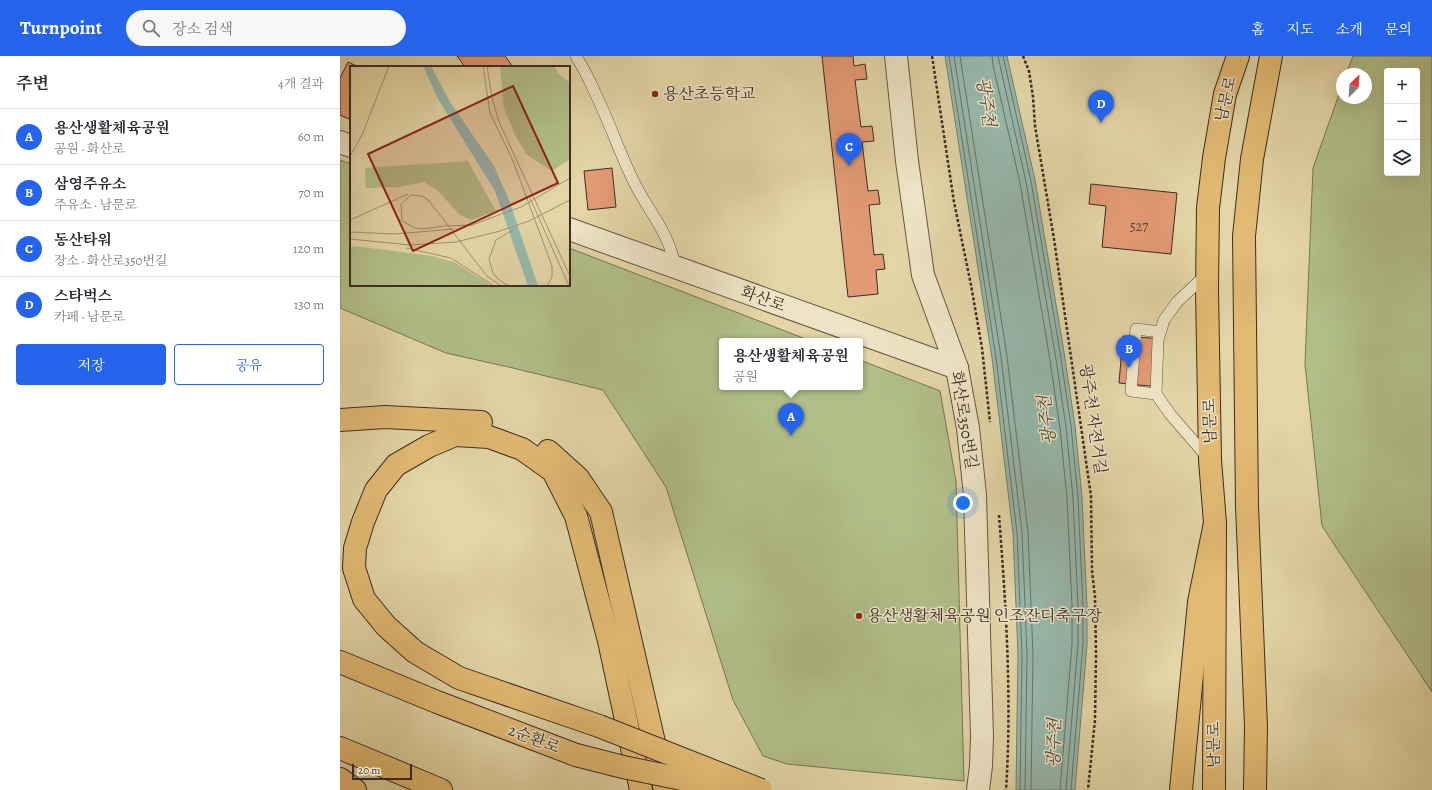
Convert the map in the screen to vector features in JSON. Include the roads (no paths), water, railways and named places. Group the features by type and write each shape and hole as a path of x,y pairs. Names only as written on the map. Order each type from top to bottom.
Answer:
{"main road":[{"name":"남문로","path":"1214,790 1215,523 1210,460 1208,208 1214,158 1225,94 1238,56"},
{"path":"1255,790 1256,726 1247,506 1244,236 1252,159 1271,56"},
{"path":"340,420 385,417 492,422 542,447 578,478 601,512 665,790"},
{"path":"641,790 609,641 576,516 554,471 522,448 489,437 455,435 429,446 396,465 376,490 363,522 355,548 354,568 364,599 386,626 415,652 459,678 599,726 761,790"},
{"path":"1181,790 1199,602 1215,523"},
{"name":"2순환로","path":"340,662 437,702 576,755 623,768 736,790"},
{"path":"340,748 441,790"},
{"path":"340,779 355,790"}],"street":[{"name":"화산로350번길","path":"896,56 907,161 923,275 957,368 968,428 974,495 982,736 981,766 978,790"},
{"path":"340,142 350,146"},
{"name":"화산로","path":"570,229 957,368"}],"lane":[{"path":"576,56 597,96 623,160 637,188 668,241 673,254 675,268"},
{"path":"1208,274 1177,302 1164,320 1158,340 1156,394 1170,414 1210,460"},
{"path":"1156,394 1131,391 1136,329 1160,332"}],"water":[{"name":"광주천","path":"945,56 1007,56 1035,180 1075,426 1082,497 1087,606 1087,644 1075,790 1016,790 1018,655 1013,533 992,358"}],"place":[{"name":"용산초등학교","path":"655,94"},
{"name":"스타벅스","path":"1101,123"},
{"name":"동산타워","path":"849,166"},
{"name":"삼영주유소","path":"1129,368"},
{"name":"용산생활체육공원","path":"791,436"},
{"name":"용산생활체육공원 인조잔디축구장","path":"859,616"}]}
